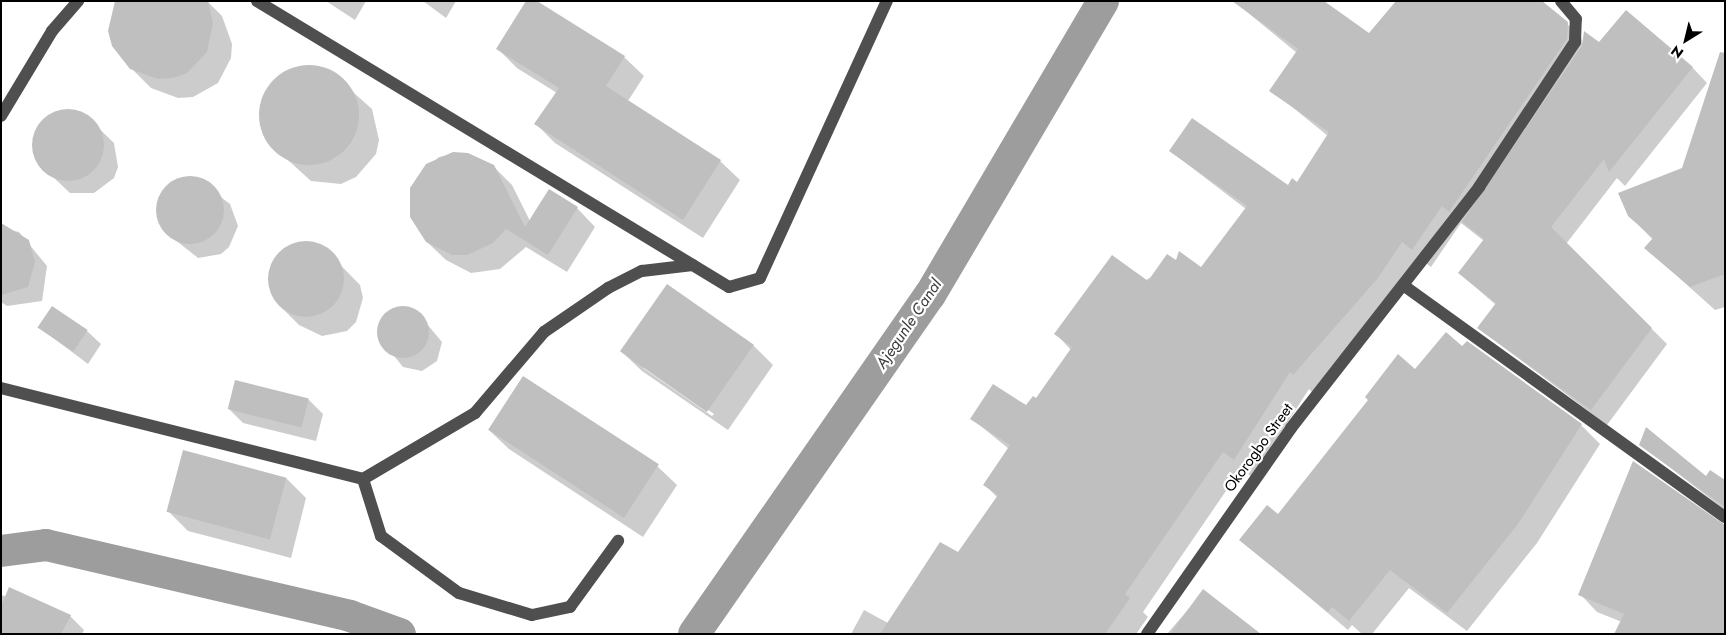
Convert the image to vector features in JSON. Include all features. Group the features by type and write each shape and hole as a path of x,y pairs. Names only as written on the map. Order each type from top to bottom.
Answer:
{"street":[{"path":"1,116 52,31 78,1"},
{"path":"257,1 729,287 760,278 887,1"},
{"name":"Okorogbo Street","path":"1147,634 1291,428 1479,187 1575,42 1576,19 1561,1"},
{"path":"1,388 363,479 474,413 544,332 608,288 642,271 693,265"},
{"path":"1404,285 1725,518"},
{"path":"363,479 381,536 459,593 532,615 570,607 618,541"}],"building":[{"path":"115,1 208,1 213,23 207,52 187,73 173,78 158,79 130,69 112,46 108,31"},
{"path":"526,1 537,1 625,56 606,86 721,160 683,220 534,124 559,88 496,49"},
{"path":"1232,1 1324,1 1369,33 1396,1 1542,1 1568,22 1567,39 1449,212 1442,206 1412,250 1402,242 1378,278 1293,375 1290,372 1234,460 1223,452 1125,594 1130,598 1105,634 880,634 940,542 958,552 998,495 983,485 1010,445 970,419 993,384 1026,405 1033,396 1036,398 1072,347 1054,334 1112,255 1148,281 1167,254 1176,260 1179,251 1201,267 1247,206 1169,151 1192,118 1288,185 1292,178 1297,182 1329,132 1269,91 1298,49"},
{"path":"1626,10 1693,67 1609,172 1604,159 1551,227 1652,328 1591,410 1477,328 1496,303 1458,273 1484,239 1462,222 1582,46 1584,31 1599,42"},
{"path":"1720,52 1725,53 1725,274 1690,287 1644,248 1653,238 1628,216 1618,193 1682,168"},
{"path":"309,65 328,68 345,79 356,96 359,115 356,134 345,151 328,162 309,165 290,162 273,151 262,134 259,115 262,96 273,79 290,68"},
{"path":"75,109 94,119 102,131 104,145 102,159 94,171 82,179 61,181 42,171 34,159 32,138 42,119 54,111"},
{"path":"453,152 468,153 494,165 525,227 549,189 578,207 548,255 506,229 493,243 467,255 452,255 426,242 410,217 410,188 426,164"},
{"path":"190,176 203,178 214,186 222,197 224,210 222,223 214,234 203,242 190,244 177,242 166,234 158,223 156,210 158,197 166,186 177,178"},
{"path":"1,223 29,240 35,262 28,287 1,295"},
{"path":"306,241 321,244 333,252 341,264 344,279 341,294 333,306 321,314 306,317 291,314 279,306 271,294 268,279 271,264 279,252 291,244"},
{"path":"667,284 754,345 707,412 620,351"},
{"path":"52,306 88,330 73,352 37,328"},
{"path":"403,306 413,308 421,314 427,322 429,332 427,342 421,350 413,356 403,358 393,356 385,350 379,342 377,332 379,322 385,314 393,308"},
{"path":"1446,332 1462,346 1467,341 1582,424 1518,524 1447,613 1390,570 1349,621 1332,607 1328,612 1239,540 1267,505 1278,514 1368,400 1365,397 1398,354 1415,369"},
{"path":"523,376 659,464 624,518 488,430"},
{"path":"235,380 309,398 301,427 228,409"},
{"path":"1646,427 1706,476 1710,470 1725,480 1725,507 1639,445"},
{"path":"183,450 286,478 270,540 166,512"},
{"path":"1633,461 1725,525 1725,634 1614,634 1624,614 1578,595"},
{"path":"9,587 71,615 61,634 1,634 1,606"},
{"path":"1203,589 1261,634 1170,634"}],"waterway":[{"name":"Ajegunle Canal","path":"694,634 930,295 1103,1"},
{"path":"1,551 46,545 350,616 400,634"}]}
